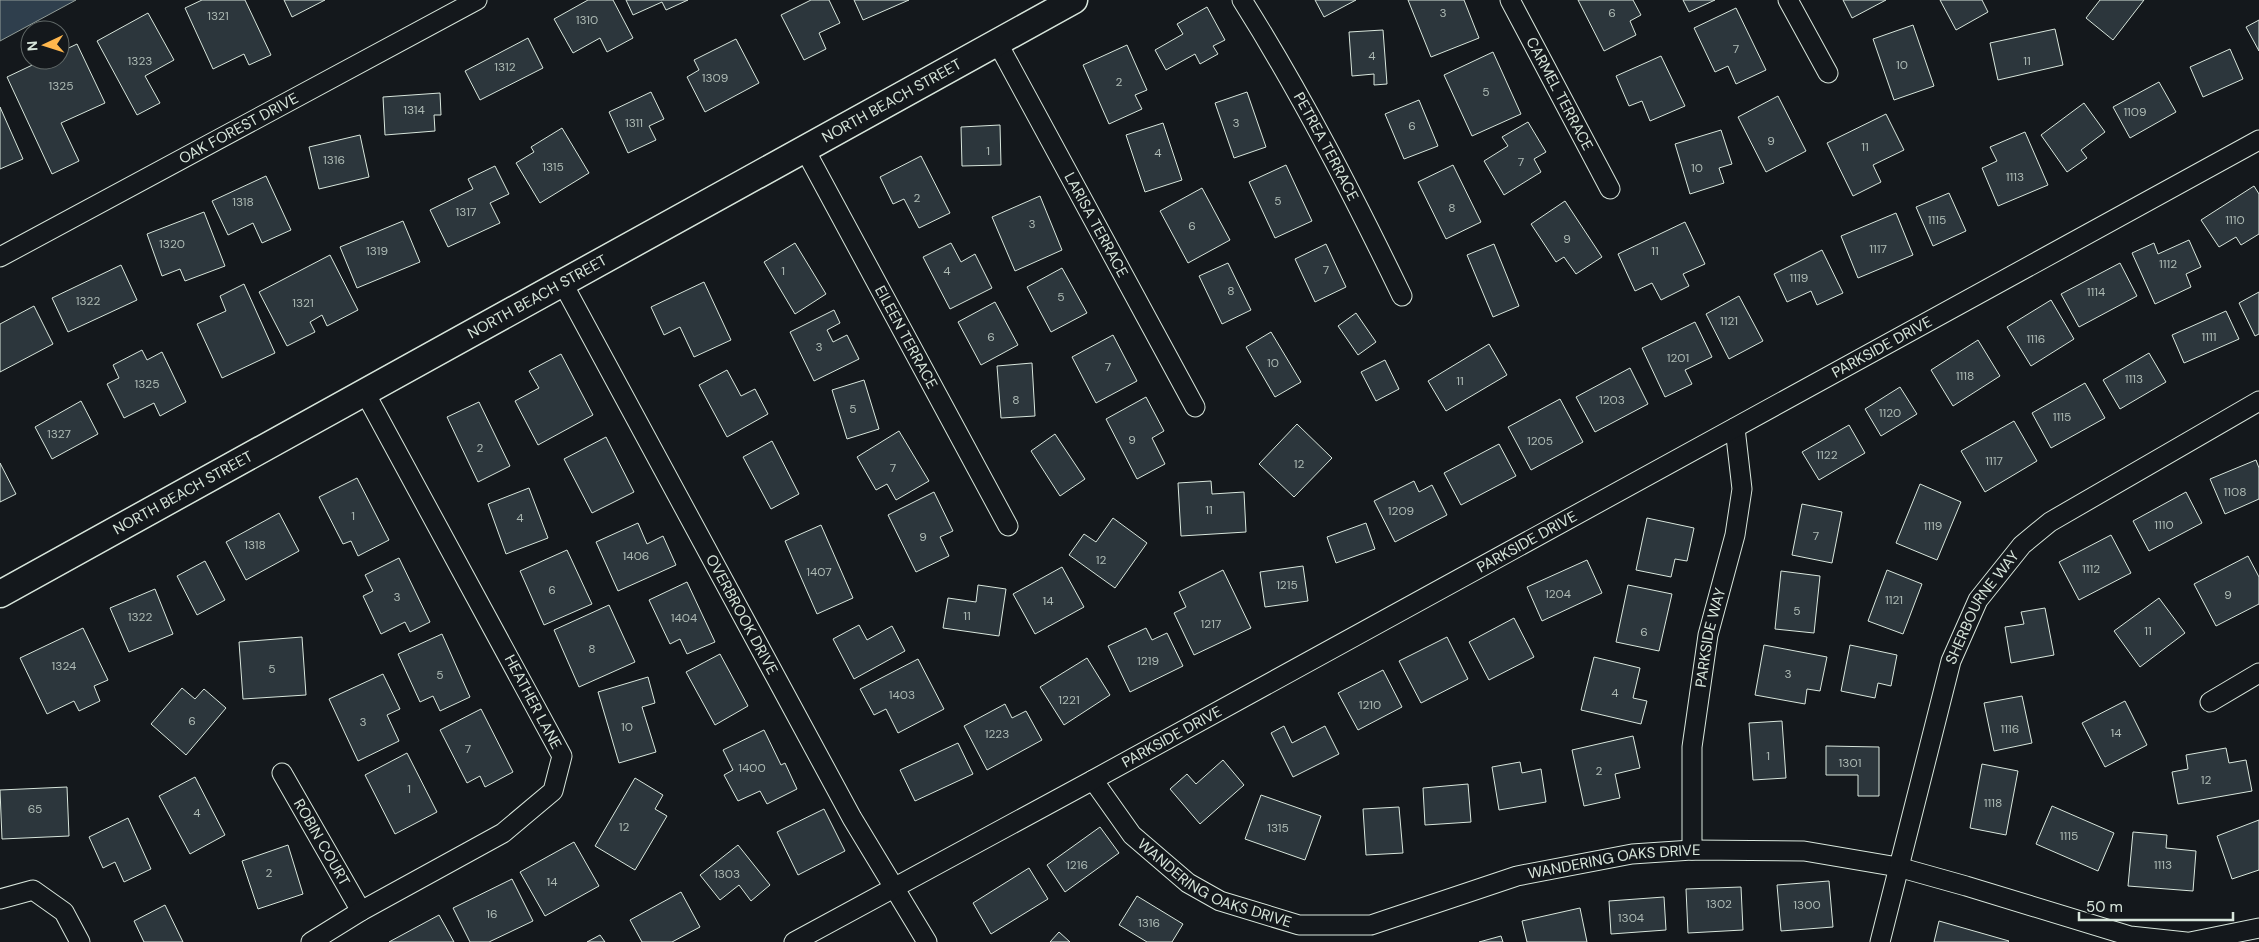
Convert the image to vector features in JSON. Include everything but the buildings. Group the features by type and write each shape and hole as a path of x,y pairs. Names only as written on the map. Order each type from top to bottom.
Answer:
{"street":[{"name":"OAK FOREST DRIVE","path":"0,257 477,0"},
{"name":"NORTH BEACH STREET","path":"0,594 1074,0"},
{"name":"PETREA TERRACE","path":"1242,0 1356,202 1402,296"},
{"name":"CARMEL TERRACE","path":"1510,0 1610,188"},
{"path":"1788,0 1828,73"},
{"name":"LARISA TERRACE","path":"997,42 1195,407"},
{"name":"PARKSIDE DRIVE","path":"794,942 2259,140"},
{"name":"EILEEN TERRACE","path":"804,148 1008,526"},
{"name":"OVERBROOK DRIVE","path":"562,282 852,818 927,942"},
{"name":"HEATHER LANE","path":"310,942 503,833 553,791 562,756 364,391"},
{"name":"SHERBOURNE WAY","path":"1880,942 1951,661 1978,600 2022,545 2050,522 2259,401"},
{"name":"PARKSIDE WAY","path":"1692,850 1692,748 1708,635 1735,535 1742,489 1735,428"},
{"path":"2210,702 2259,673"},
{"name":"ROBIN COURT","path":"282,773 362,911"},
{"name":"WANDERING OAKS DRIVE","path":"1093,780 1132,835 1188,883 1220,901 1299,926 1371,925 1517,876 1632,854 1692,850 1804,851 1898,867 2130,936 2186,942"},
{"path":"0,899 33,890 64,912 80,942"},
{"path":"2190,942 2255,929"}],"water":[{"path":"0,0 76,0 39,20 20,20 20,30 0,41"}]}
